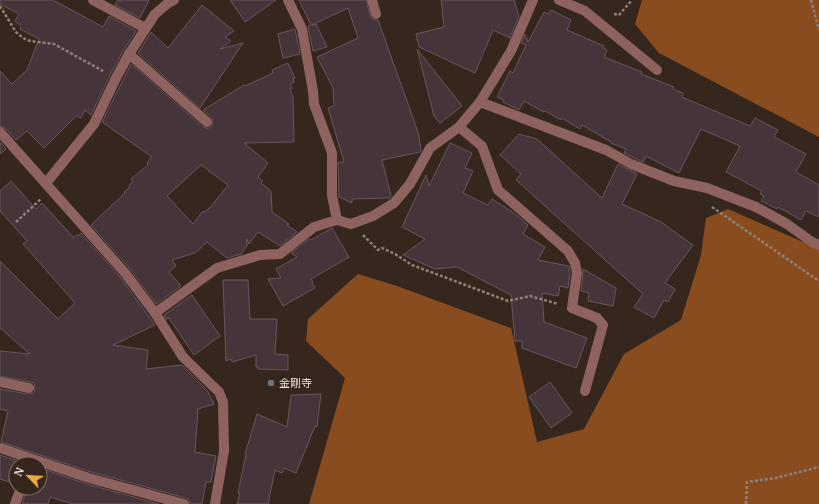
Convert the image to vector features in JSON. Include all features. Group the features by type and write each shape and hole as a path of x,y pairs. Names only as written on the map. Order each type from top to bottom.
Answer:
{"street":[{"path":"93,0 145,28"},
{"path":"288,0 302,29 314,104 332,153 332,195 337,220"},
{"path":"372,0 376,14"},
{"path":"155,313 217,268 260,255 280,254 314,227 337,220 351,224 373,216 394,203 410,184 430,148 459,127 480,102 511,51 533,0"},
{"path":"558,0 585,11 657,70"},
{"path":"48,186 94,124 129,54 155,14 168,1"},
{"path":"129,54 207,122"},
{"path":"480,102 606,150 631,164 674,181 707,188 756,207 787,224 812,242 819,245"},
{"path":"459,127 482,146 498,190 568,251 575,263 577,272 572,308 597,318 603,325 585,391"},
{"path":"0,132 125,273 155,313 183,357 219,392 223,402 224,451 215,504"},
{"path":"0,382 29,388"},
{"path":"0,448 18,456"},
{"path":"48,466 179,503"}],"path":[{"path":"811,0 819,30"},
{"path":"0,6 16,32 23,38 30,41 54,44 116,78"},
{"path":"16,222 48,186"},
{"path":"707,204 819,281"},
{"path":"351,224 378,250 382,248 396,254 412,265 508,301 530,296 572,308"},
{"path":"746,504 747,482 776,478 819,467"}],"shaded area":[{"path":"642,0 819,0 819,137 659,53 635,24"},
{"path":"728,209 819,249 819,504 309,504 345,378 306,341 308,319 358,274 397,286 511,328 537,442 584,429 624,354 681,320 701,255 706,218"}],"building":[{"path":"0,0 53,0 103,27 109,16 136,31 110,75 91,115 85,110 81,118 76,116 44,148 27,131 16,140 5,128 0,126 0,71 12,84 27,70 39,39 20,29 21,26 15,21 19,14 0,4"},
{"path":"118,0 149,0 140,18 115,5"},
{"path":"230,0 276,0 245,22"},
{"path":"299,0 366,0 371,18 378,20 418,132 421,150 420,152 382,160 391,196 390,198 352,199 352,203 339,197 338,162 344,162 328,108 334,106 333,88 317,57 358,38 348,8 312,25 316,24 327,47 313,51 308,26 311,25"},
{"path":"441,0 514,0 519,16 510,38 493,30 475,73 419,47 416,34 444,27"},
{"path":"202,5 234,31 225,37 231,41 220,49 243,43 200,108 138,53 151,32 168,48"},
{"path":"551,10 571,20 567,30 604,46 603,48 607,50 604,57 674,87 673,89 683,93 682,97 750,126 755,118 778,130 774,137 806,154 796,172 819,185 819,217 806,211 801,220 778,207 777,209 761,201 764,196 760,194 762,191 726,172 740,146 701,129 679,173 646,156 643,162 634,158 624,153 626,149 611,143 582,125 580,129 562,118 561,120 524,101 519,110 503,102 504,100 497,97 510,71 513,73 526,45 521,43 525,34 528,42 544,12 548,14"},
{"path":"295,29 300,54 283,58 278,34"},
{"path":"417,49 462,106 440,123 434,116"},
{"path":"288,63 295,78 293,79 294,82 290,84 293,97 294,142 244,143 268,163 258,177 263,181 261,183 271,191 272,212 289,224 287,225 297,232 280,246 258,232 249,244 247,239 247,246 241,254 227,258 207,242 195,253 172,260 176,266 169,272 181,286 156,304 130,269 91,225 125,193 124,192 130,187 129,185 133,182 131,179 148,165 147,162 152,157 102,122 131,64 206,128 212,126 213,120 203,110 244,85 245,86 273,73 272,70","holes":["201,165 228,185 210,208 205,212 203,211 193,224 167,196"]},
{"path":"519,134 537,139 602,198 618,164 637,174 622,204 661,222 693,245 665,283 675,289 668,302 664,300 654,318 634,307 643,294 516,180 521,174 500,155"},
{"path":"0,142 6,149 0,154"},
{"path":"450,143 472,153 465,168 473,171 463,193 488,205 492,199 514,213 528,225 523,234 545,247 538,260 569,266 570,273 568,288 560,286 558,296 542,293 544,322 587,338 576,368 522,348 522,341 515,341 511,295 457,267 435,269 403,255 425,239 402,227 426,175 429,186"},
{"path":"11,181 36,209 42,203 74,238 81,233 120,277 155,325 113,345 148,350 146,369 182,365 207,390 214,404 198,409 195,452 216,456 211,482 206,482 202,504 190,504 189,500 186,498 91,472 48,458 48,456 43,456 1,442 8,411 0,409 0,389 28,394 34,393 35,389 34,383 0,376 0,351 30,354 0,328 0,261 58,319 75,303 23,244 27,241 0,211 0,191"},
{"path":"332,228 349,257 311,279 315,288 283,306 268,279 281,278 276,269 297,257 291,253 309,239 311,240"},
{"path":"583,269 616,288 613,306 588,301 589,293 581,291"},
{"path":"223,280 248,280 250,319 277,319 275,354 288,355 288,370 258,369 258,367 256,367 256,355 232,362 231,359 226,361"},
{"path":"192,295 220,336 194,355 169,318 166,319 164,315"},
{"path":"550,382 572,413 551,428 529,397"},
{"path":"321,394 317,427 315,426 296,473 284,468 282,473 275,470 268,504 237,504 240,493 238,493 245,454 257,414 287,427 291,395"},
{"path":"0,455 8,458 8,482 0,479"},
{"path":"48,471 87,484 159,504 73,504 50,497 48,504 22,504 24,496 48,496"}],"place":[{"name":"金剛寺","path":"271,383"}]}
